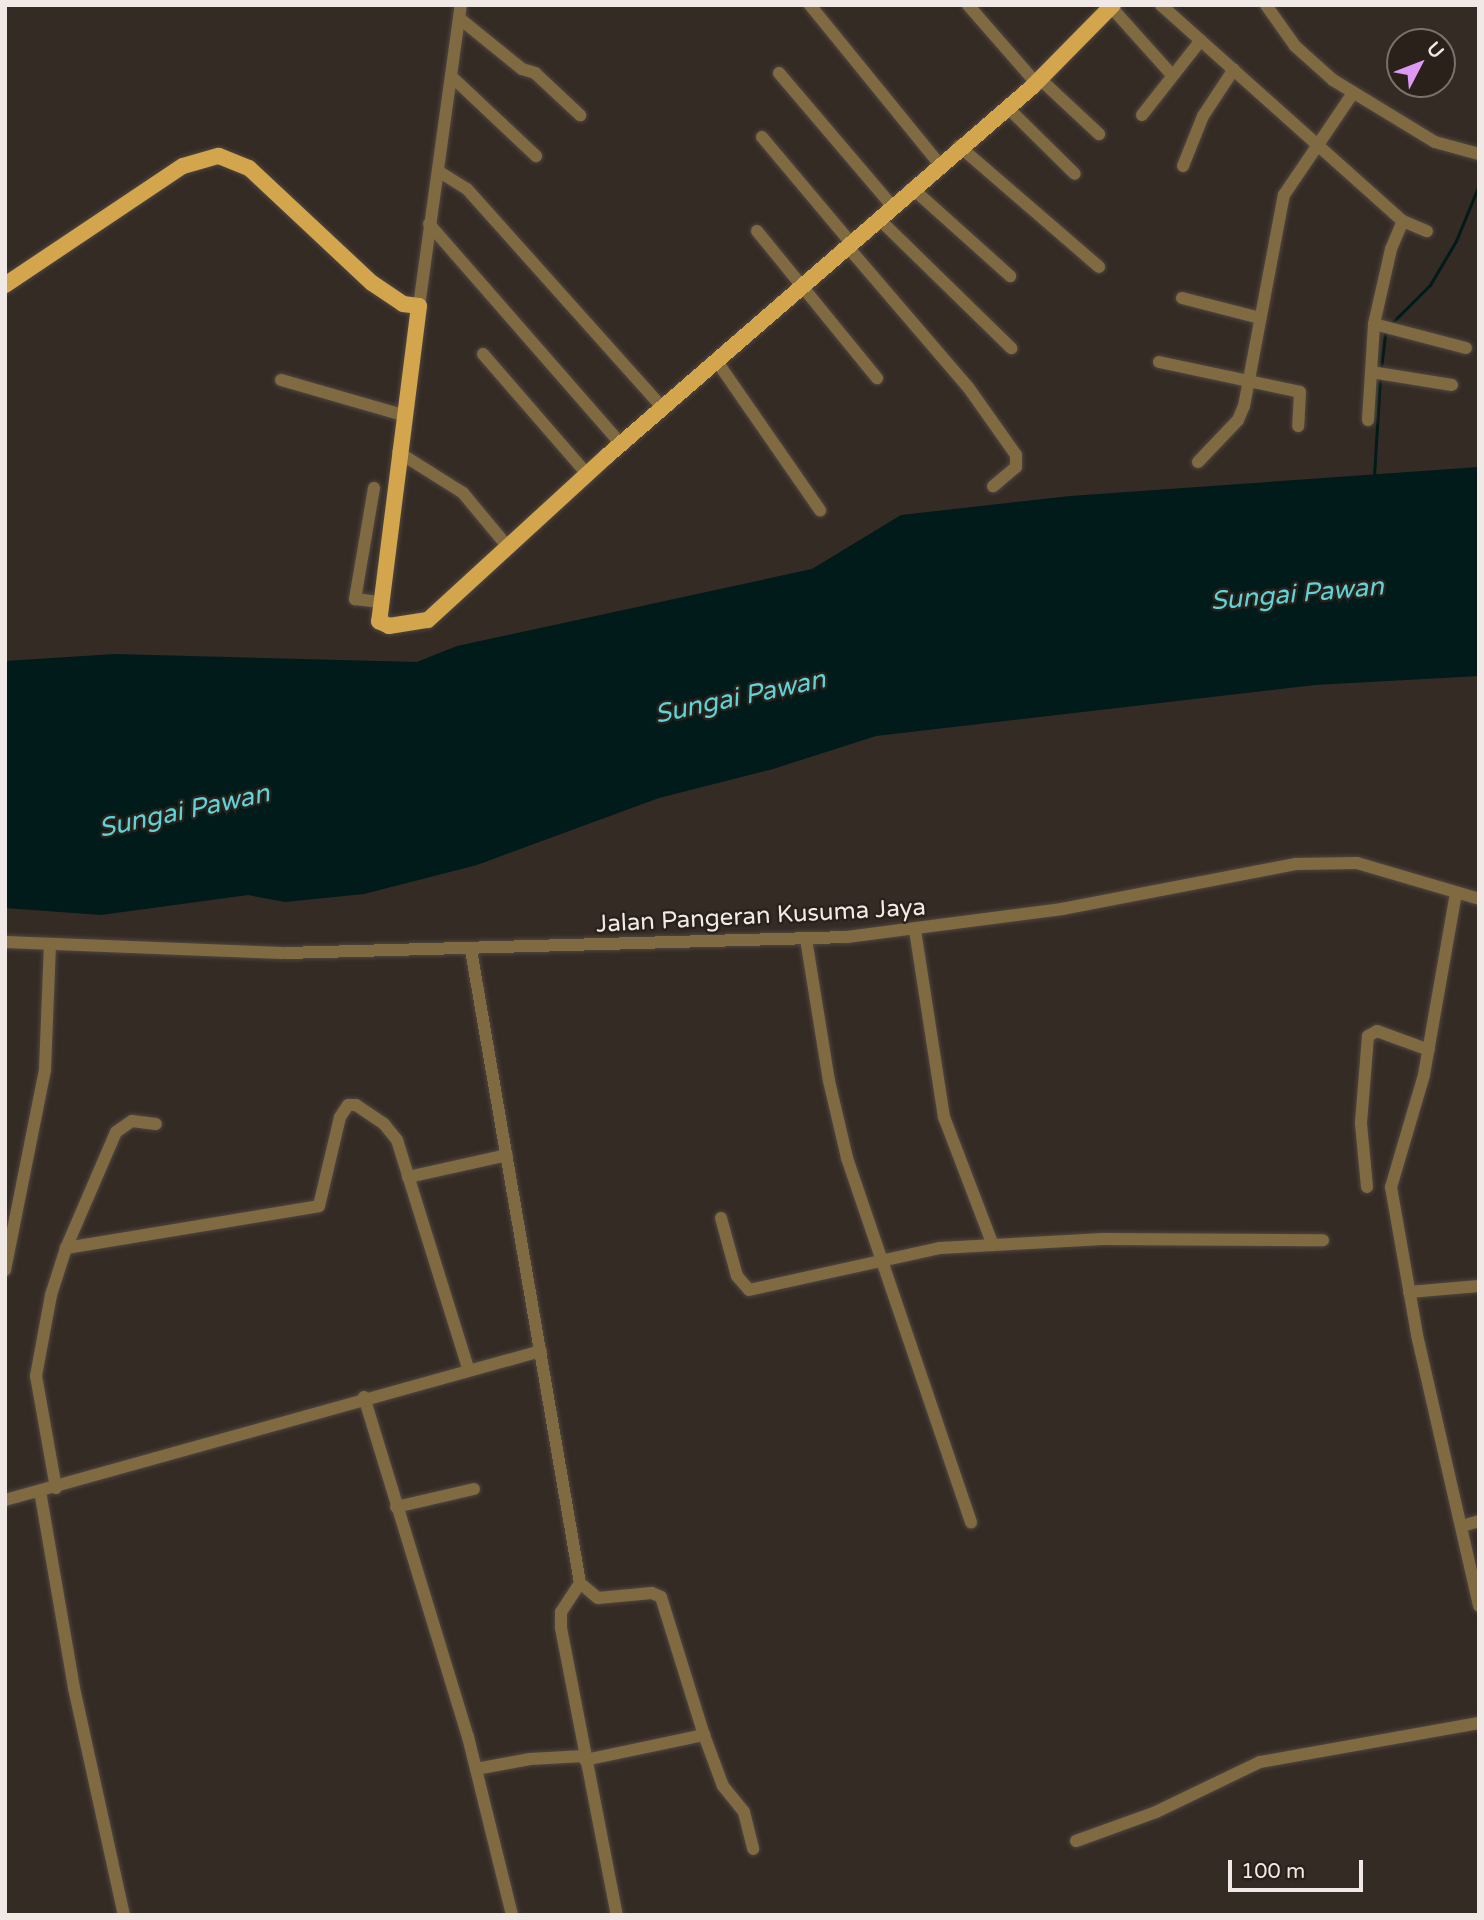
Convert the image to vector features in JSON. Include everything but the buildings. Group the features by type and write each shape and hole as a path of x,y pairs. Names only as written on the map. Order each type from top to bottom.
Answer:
{"main road":[{"path":"5,285 183,166 219,156 234,160 263,180 372,284 403,303 419,306 395,414 398,452 368,600 383,626 428,620 716,360 959,146 1038,81 1112,6"}],"street":[{"path":"810,5 939,164"},
{"path":"968,5 1038,81 1099,134"},
{"path":"1161,5 1403,221 1427,231"},
{"path":"1266,5 1304,56 1353,93 1435,142 1478,154"},
{"path":"1112,6 1172,75"},
{"path":"419,306 460,12"},
{"path":"460,12 522,69 535,74 580,115"},
{"path":"1142,115 1201,40"},
{"path":"1183,166 1203,116 1234,69"},
{"path":"779,73 892,207"},
{"path":"451,75 536,156"},
{"path":"1198,463 1238,420 1248,382 1281,202 1316,145 1353,93"},
{"path":"1007,107 1075,174"},
{"path":"762,137 960,378 1016,455 1016,467 993,486"},
{"path":"959,146 1099,267"},
{"path":"438,171 467,189 663,408"},
{"path":"912,188 1010,276"},
{"path":"879,219 1012,348"},
{"path":"1368,420 1374,324 1391,249 1403,221"},
{"path":"429,224 621,444"},
{"path":"757,231 877,378"},
{"path":"1182,298 1260,318"},
{"path":"1374,324 1466,348"},
{"path":"482,354 587,474"},
{"path":"716,360 820,510"},
{"path":"1159,362 1301,392 1298,426"},
{"path":"1371,372 1452,385"},
{"path":"281,380 395,414"},
{"path":"398,452 463,493 507,546"},
{"path":"368,600 374,488"},
{"name":"Jalan Pangeran Kusuma Jaya","path":"5,942 284,953 806,939 915,930 1062,909 1296,864 1357,863 1479,899"},
{"path":"1456,893 1429,1049 1392,1178 1409,1292 1479,1606"},
{"path":"915,930 944,1117 993,1245"},
{"path":"806,939 836,1118 971,1523"},
{"path":"5,1270 45,1069 50,945"},
{"path":"471,950 580,1583 560,1620 584,1758 617,1915"},
{"path":"1367,1187 1361,1123 1367,1036 1377,1031 1429,1049"},
{"path":"66,1248 319,1206 344,1108 356,1105 388,1128 408,1177 468,1368"},
{"path":"56,1488 36,1376 43,1329 66,1248 121,1125 132,1121 156,1124"},
{"path":"408,1177 507,1155"},
{"path":"721,1219 737,1276 749,1290 883,1257 993,1245 1164,1238 1323,1240"},
{"path":"1409,1292 1479,1286"},
{"path":"5,1500 56,1488 468,1368 541,1351"},
{"path":"364,1397 476,1769 512,1915"},
{"path":"396,1507 474,1489"},
{"path":"40,1491 74,1688 124,1915"},
{"path":"1462,1526 1479,1521"},
{"path":"580,1583 598,1598 652,1593 662,1597 704,1735 723,1786 744,1812 752,1849"},
{"path":"1076,1841 1156,1812 1260,1762 1479,1723"},
{"path":"476,1769 530,1759 584,1758 704,1735"}],"water":[{"name":"Sungai Pawan","path":"1479,467 1479,676 1315,685 876,736 773,769 659,798 477,865 364,894 285,902 248,895 101,915 5,908 5,661 115,654 417,662 457,646 812,569 901,515 1070,496"}],"waterway":[{"path":"1390,325 1430,285 1456,241 1479,185"},
{"path":"1381,368 1386,330"},
{"path":"1374,476 1380,378"}]}
